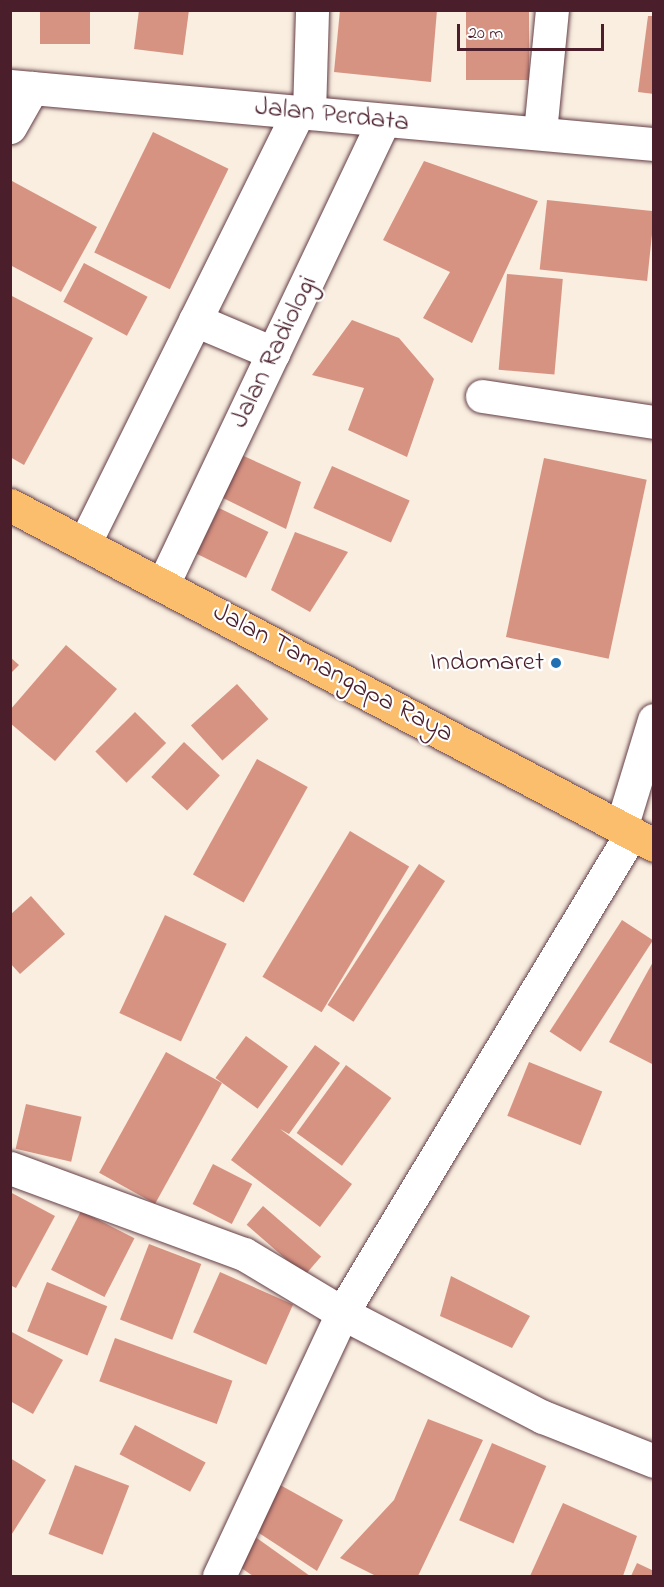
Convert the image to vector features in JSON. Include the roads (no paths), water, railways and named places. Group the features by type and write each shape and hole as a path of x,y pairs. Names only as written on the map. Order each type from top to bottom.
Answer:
{"main road":[{"name":"Jalan Tamangapa Raya","path":"10,504 86,540 635,836"}],"street":[{"path":"86,540 195,320 304,112 312,10"},
{"path":"540,132 552,10"},
{"path":"10,128 21,87"},
{"name":"Jalan Perdata","path":"21,87 304,112 383,122 540,132 654,144"},
{"name":"Jalan Radiologi","path":"164,582 383,122"},
{"path":"195,320 273,353"},
{"path":"482,396 654,422"},
{"path":"219,1576 342,1313 635,836 654,720"},
{"path":"10,1168 244,1254 342,1313 543,1417 654,1461"}],"place":[{"name":"Indomaret","path":"556,663"}]}
